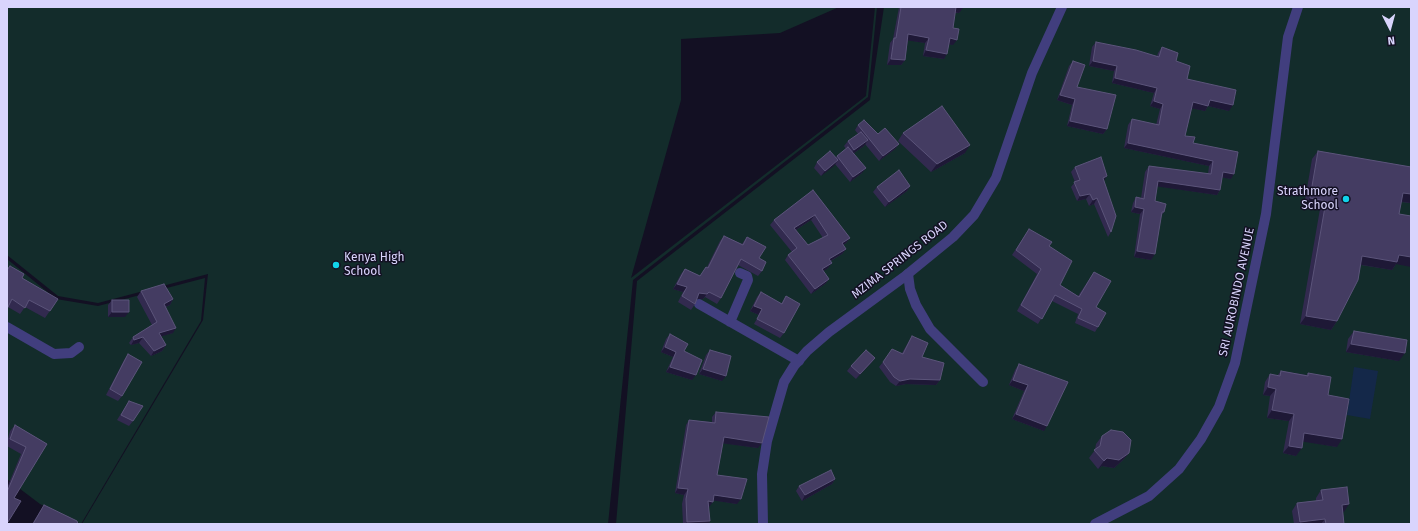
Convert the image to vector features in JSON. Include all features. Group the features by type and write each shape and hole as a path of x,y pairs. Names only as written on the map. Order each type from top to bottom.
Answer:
{"street":[{"name":"MZIMA SPRINGS ROAD","path":"763,524 762,474 766,441 784,382 798,361 829,332 908,274 953,237 974,216 987,196 996,178 1032,73 1062,7"},
{"name":"SRI AUROBINDO AVENUE","path":"1095,524 1149,496 1179,469 1201,439 1219,407 1235,363 1266,214 1288,38 1298,7"},
{"path":"730,322 748,280 747,276 740,273"},
{"path":"908,274 910,289 916,305 930,329 983,382"},
{"path":"699,304 798,361"},
{"path":"7,327 54,354 71,353 79,347"}],"green space":[{"name":"Kenya High School","path":"7,7 839,7 780,33 681,39 681,100 631,278 866,96 875,7 877,7 868,97 633,280 608,524 82,524 203,320 208,274 98,303 58,296 7,255"},
{"path":"884,7 1411,7 1411,524 616,524 637,281 870,100"},
{"path":"7,259 56,299 98,306 205,278 201,321 81,524 40,504 7,479"}],"water":[{"path":"1354,367 1378,371 1370,419 1347,415"}],"building":[{"path":"901,7 956,7 953,28 959,29 957,40 950,38 947,54 926,50 929,38 908,34 905,60 891,59"},
{"path":"1096,42 1136,50 1159,57 1162,47 1178,53 1176,61 1190,66 1187,79 1236,90 1233,105 1210,100 1208,106 1193,102 1185,136 1195,137 1193,143 1238,152 1234,174 1223,172 1220,190 1158,181 1155,201 1166,204 1164,212 1162,212 1155,254 1137,251 1144,209 1135,207 1136,197 1144,199 1149,166 1211,174 1213,161 1128,143 1132,119 1159,125 1163,104 1154,101 1157,88 1115,78 1117,66 1093,61"},
{"path":"1073,61 1085,65 1077,87 1116,95 1107,129 1070,121 1075,99 1060,95"},
{"path":"942,106 970,145 937,164 903,133"},
{"path":"864,120 878,134 885,128 899,144 883,156 858,125"},
{"path":"861,132 868,140 854,150 848,141"},
{"path":"848,147 866,168 853,177 837,156"},
{"path":"830,151 838,160 825,171 817,162"},
{"path":"1318,151 1411,167 1411,194 1403,193 1399,214 1411,216 1411,257 1399,255 1397,262 1362,256 1358,280 1337,321 1306,316 1326,201 1310,198"},
{"path":"1101,157 1107,176 1103,178 1116,216 1111,232 1097,198 1093,200 1090,194 1080,196 1074,182 1080,180 1075,167"},
{"path":"899,170 910,186 889,202 877,187"},
{"path":"813,190 850,238 842,243 846,249 829,259 832,263 822,269 829,279 815,289 788,255 797,248 774,220","holes":["815,215 828,235 808,245 794,228"]},
{"path":"1029,229 1052,242 1049,246 1072,261 1060,285 1079,297 1094,272 1111,281 1096,307 1106,313 1098,327 1078,318 1082,309 1055,295 1042,319 1021,305 1041,269 1016,250"},
{"path":"724,236 743,245 747,237 766,247 759,258 766,262 762,271 741,259 721,298 709,292 707,294 699,293 695,304 682,296 687,287 677,284 685,269 700,276 706,267 708,268"},
{"path":"10,266 24,274 22,278 58,299 50,311 29,300 25,308 12,299 7,309 7,270"},
{"path":"164,284 173,299 164,304 176,328 159,333 166,345 154,351 143,337 134,340 133,337 157,322 141,291"},
{"path":"761,292 782,304 786,296 800,304 784,333 757,319 762,309 754,306"},
{"path":"112,300 129,300 129,312 112,312"},
{"path":"1354,331 1407,340 1405,353 1351,344"},
{"path":"670,334 688,344 684,351 702,360 696,375 670,367 676,352 665,347"},
{"path":"912,336 928,343 922,357 944,363 940,380 910,379 900,381 894,377 883,362 892,349 903,354"},
{"path":"710,350 731,356 726,376 703,369"},
{"path":"866,350 875,358 860,374 851,366"},
{"path":"128,354 142,362 122,396 110,389"},
{"path":"1019,364 1068,382 1047,426 1016,414 1028,385 1013,380"},
{"path":"1281,371 1308,376 1308,373 1331,377 1328,395 1349,399 1342,439 1304,433 1302,448 1289,446 1294,414 1272,410 1276,389 1268,387 1270,374 1280,376"},
{"path":"129,401 143,406 133,421 121,415"},
{"path":"716,412 769,417 762,443 724,437 717,475 747,479 741,499 714,495 713,502 708,501 710,521 687,522 686,499 688,489 678,488 689,420 715,423"},
{"path":"15,425 47,444 14,498 21,501 8,522 7,492 26,447 10,439"},
{"path":"1111,430 1123,432 1131,440 1129,453 1119,460 1107,458 1104,461 1094,450 1100,446 1102,436"},
{"path":"831,470 835,479 805,495 799,486"},
{"path":"1347,487 1349,504 1342,505 1344,524 1326,524 1325,519 1300,522 1297,503 1323,500 1321,490"},
{"path":"44,505 77,521 78,524 33,524"}],"place":[{"name":"Strathmore School","path":"1346,199"},
{"name":"Kenya High School","path":"336,265"}]}
